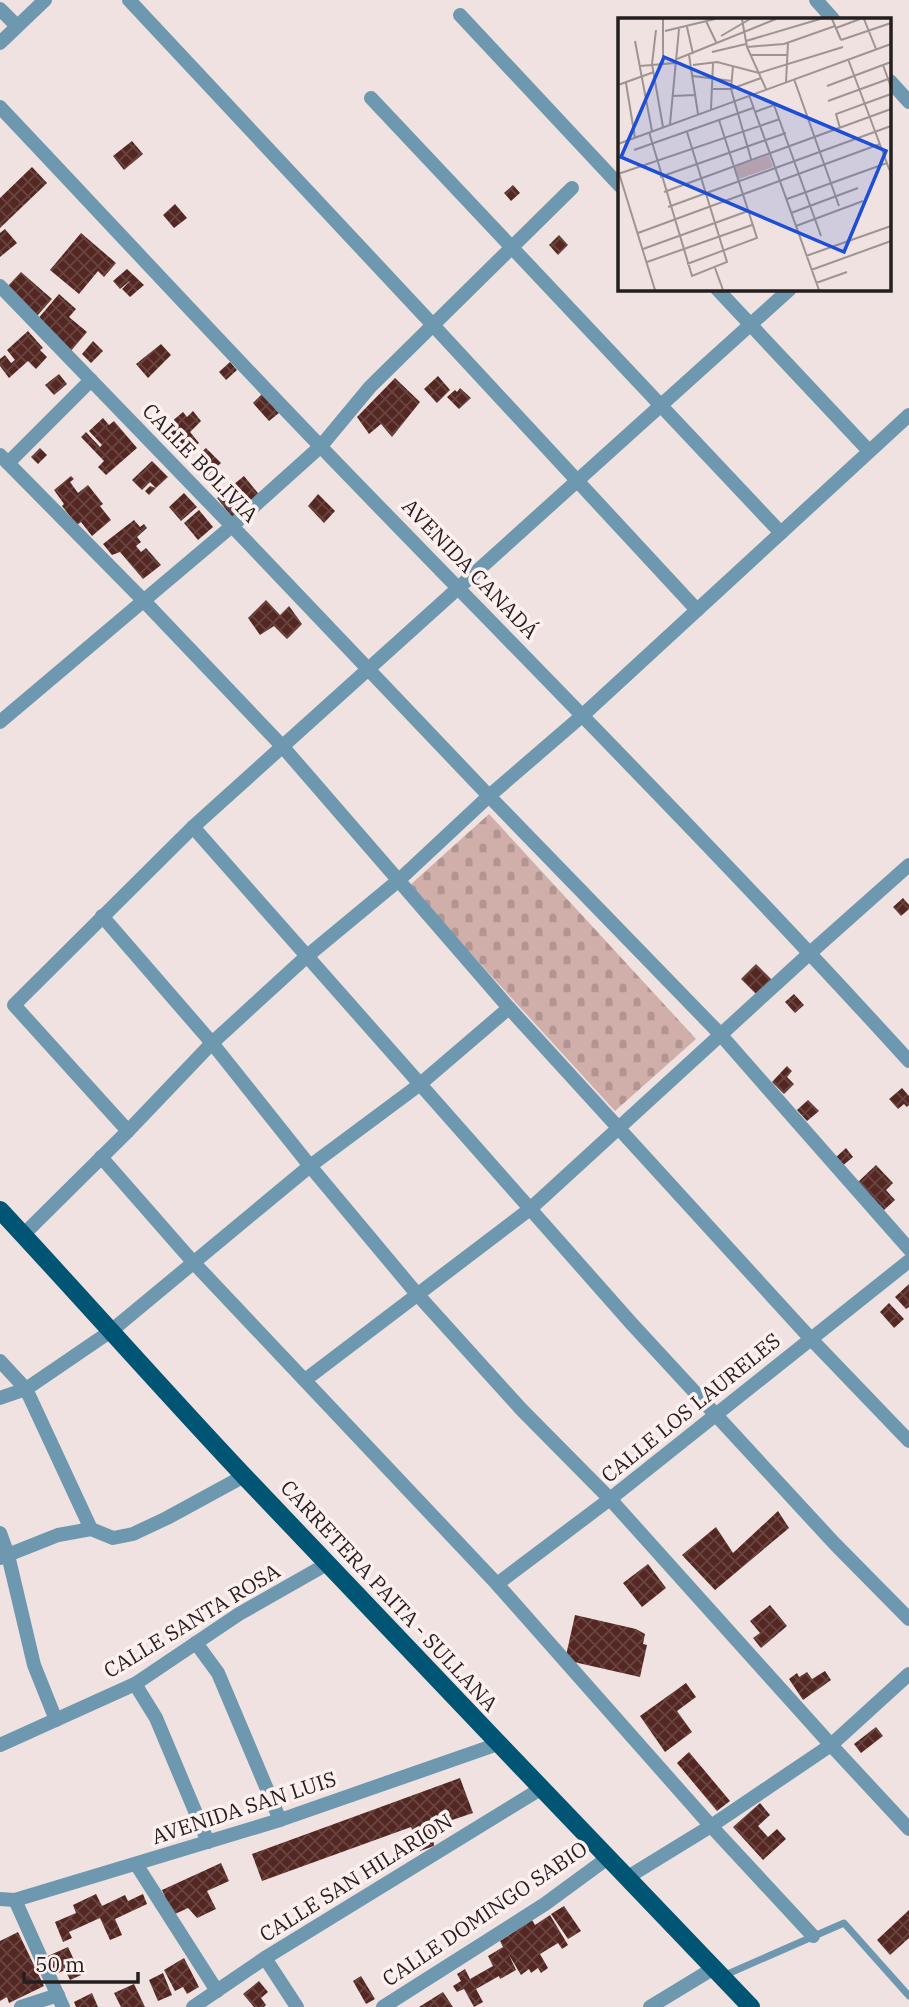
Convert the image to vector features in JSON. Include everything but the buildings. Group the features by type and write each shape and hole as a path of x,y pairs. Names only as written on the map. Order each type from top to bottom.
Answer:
{"main road":[{"name":"CARRETERA PAITA - SULLANA","path":"0,1210 244,1476 751,2007"}],"street":[{"path":"0,43 45,0"},
{"path":"129,0 697,611"},
{"path":"816,0 832,18"},
{"path":"0,9 17,26"},
{"path":"460,15 618,184"},
{"path":"892,83 909,102"},
{"path":"370,98 781,533"},
{"name":"AVENIDA CANADÁ","path":"0,107 321,446 810,953 909,1061"},
{"path":"0,722 232,526 321,446 370,387 572,188"},
{"name":"CALLE BOLIVIA","path":"0,286 720,1034 909,1249"},
{"path":"718,290 869,451"},
{"path":"128,1131 14,1005 193,827 789,290"},
{"path":"91,380 4,459 283,747 509,1008 811,1339 909,1441"},
{"path":"23,1235 128,1131 212,1042 306,957 399,880 489,796 583,715 909,415"},
{"path":"193,827 715,1416 834,1544 909,1619"},
{"path":"305,1380 530,1209 909,865"},
{"path":"102,916 212,1042 416,1294 521,1409 610,1499 909,1829"},
{"path":"0,1398 26,1389 111,1331 310,1166 419,1085 509,1008"},
{"path":"101,1157 192,1262 497,1584 710,1826 813,1936"},
{"name":"CALLE LOS LAURELES","path":"497,1584 610,1499 909,1261"},
{"path":"0,1361 26,1389 91,1530"},
{"path":"4,1557 58,1535 91,1530 113,1538 134,1534 244,1476"},
{"path":"0,1533 4,1557 34,1665 56,1720"},
{"name":"CALLE SANTA ROSA","path":"0,1745 135,1684 239,1614 327,1564"},
{"path":"196,1643 218,1673 279,1820"},
{"path":"628,1877 831,1745 909,1674"},
{"path":"135,1684 156,1718 208,1842"},
{"name":"AVENIDA SAN LUIS","path":"7,1900 279,1820 498,1744"},
{"name":"CALLE SAN HILARION","path":"193,2007 265,1958 542,1788"},
{"name":"CALLE DOMINGO SABIO","path":"383,2007 545,1905 609,1857"},
{"path":"136,1864 217,1991"},
{"path":"7,1900 61,2001 21,2007"},
{"path":"265,1958 297,2007"},
{"path":"650,2007 718,1972"}],"lane":[{"path":"718,1972 844,1923 909,1996"}],"green space":[{"path":"489,814 696,1039 615,1111 409,886"}]}
